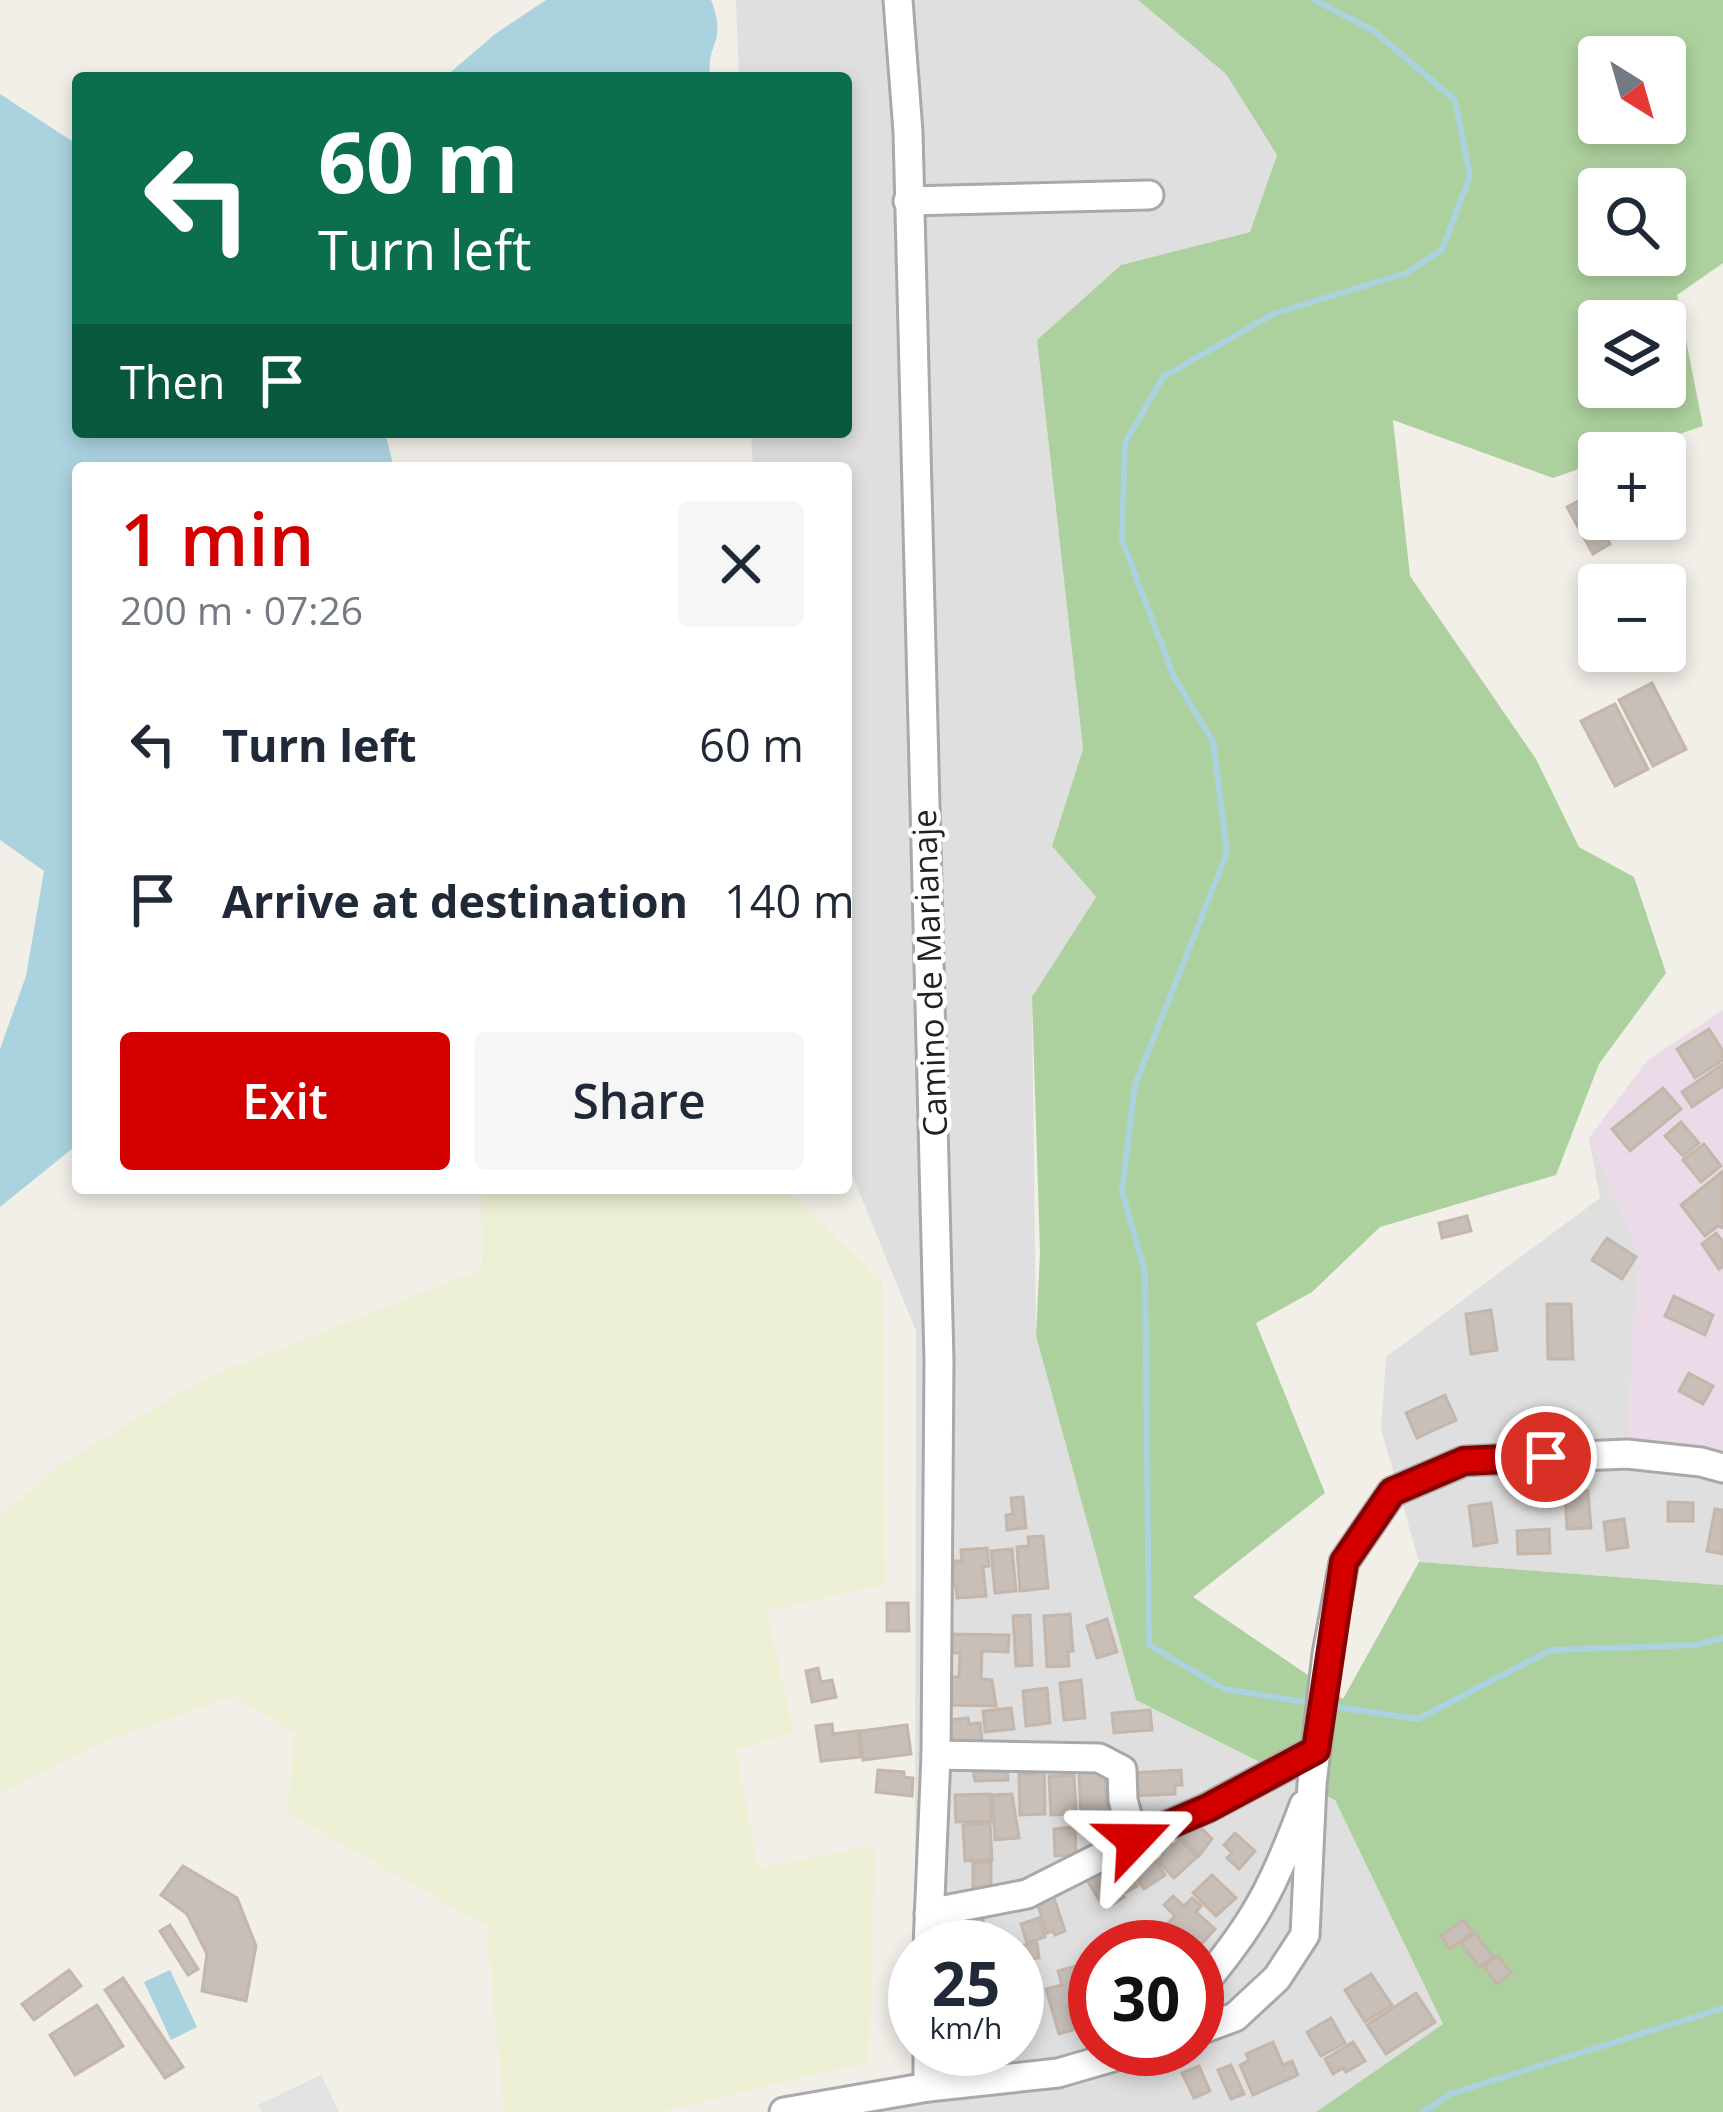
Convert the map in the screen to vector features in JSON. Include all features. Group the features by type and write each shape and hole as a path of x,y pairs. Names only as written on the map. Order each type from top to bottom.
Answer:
{"street":[{"name":"Camino de Marianaje","path":"898,0 908,132 939,1360 936,1755 928,1920"},
{"path":"908,201 1149,195"},
{"path":"1224,2021 1235,2017 1277,1978 1305,1935 1312,1784 1344,1562 1392,1492 1464,1461 1627,1454 1723,1468"},
{"path":"928,1913 1027,1894 1208,1808 1316,1750"},
{"path":"936,1755 1099,1757 1122,1769 1123,1800 1134,1840"},
{"path":"1224,1960 1276,1881 1312,1784"},
{"path":"784,2112 1068,2070"},
{"path":"928,2076 928,2087"}],"shaded area":[{"path":"736,0 1138,0 1226,74 1277,155 1250,232 1121,265 1037,340 1083,749 1052,846 1096,897 1032,997 1036,1336 1136,1700 1335,1800 1443,2024 1316,2112 801,2112 904,2076 1044,2076 1044,1920 915,1920 916,1331 852,1175 852,462 753,462 751,438 852,438 852,72 739,72"},
{"path":"1723,1010 1723,1585 1419,1562 1381,1429 1386,1357 1600,1198 1589,1138 1647,1061"},
{"path":"1723,1010 1723,1457 1626,1446 1638,1252 1589,1138 1647,1061"},
{"path":"321,2075 339,2112 262,2112 258,2105"}],"green space":[{"path":"1138,0 1723,0 1723,263 1677,295 1678,300 1578,300 1578,408 1686,408 1686,340 1703,426 1685,432 1578,432 1578,469 1553,478 1393,420 1410,576 1536,759 1579,847 1634,877 1666,973 1599,1064 1556,1175 1380,1227 1312,1292 1256,1323 1325,1493 1193,1597 1343,1699 1419,1562 1723,1585 1723,2112 1316,2112 1443,2024 1335,1800 1136,1700 1036,1336 1040,1253 1032,997 1096,897 1052,846 1083,749 1037,340 1121,265 1250,232 1277,155 1226,74"},
{"path":"481,1194 790,1194 882,1280 886,1584 767,1611 794,1732 736,1750 758,1868 875,1845 869,2062 660,2112 504,2112 486,1926 287,1813 295,1733 234,1696 92,1746 0,1794 0,1515 66,1461 203,1379 482,1269"}],"water":[{"path":"546,0 711,0 717,25 710,72 451,72 495,34"},
{"path":"0,94 72,141 72,438 386,438 392,462 72,462 72,1149 0,1207 0,1049 26,976 44,871 0,840"},
{"path":"170,1970 197,2027 171,2040 144,1982"}],"building":[{"path":"1578,501 1578,527 1567,507"},
{"path":"1585,540 1608,540 1610,544 1593,554"},
{"path":"1652,683 1686,749 1653,766 1619,700"},
{"path":"1615,704 1648,769 1615,786 1581,721"},
{"path":"1709,1029 1723,1051 1723,1060 1695,1078 1677,1049"},
{"path":"1723,1064 1723,1086 1692,1107 1682,1092"},
{"path":"1663,1088 1681,1109 1630,1151 1612,1129"},
{"path":"1681,1122 1699,1143 1683,1156 1665,1136"},
{"path":"1704,1144 1721,1166 1701,1182 1683,1160"},
{"path":"1723,1171 1723,1228 1718,1226 1705,1236 1681,1205"},
{"path":"1467,1216 1471,1231 1442,1238 1439,1223"},
{"path":"1716,1233 1723,1242 1719,1269 1702,1244"},
{"path":"1607,1238 1636,1257 1622,1279 1592,1260"},
{"path":"1674,1296 1713,1315 1705,1335 1665,1316"},
{"path":"1547,1304 1571,1304 1573,1359 1548,1359"},
{"path":"1491,1310 1497,1350 1471,1354 1466,1314"},
{"path":"1689,1373 1713,1386 1703,1404 1679,1391"},
{"path":"1445,1395 1456,1420 1417,1438 1406,1413"},
{"path":"1588,1491 1591,1528 1567,1529 1565,1493"},
{"path":"1023,1497 1026,1528 1007,1530 1006,1515 1013,1514 1011,1498"},
{"path":"1668,1502 1693,1503 1693,1521 1668,1521"},
{"path":"1491,1503 1497,1542 1474,1546 1469,1506"},
{"path":"1715,1509 1723,1510 1723,1554 1707,1551"},
{"path":"1624,1519 1628,1547 1607,1550 1604,1522"},
{"path":"1549,1529 1550,1553 1518,1554 1517,1531"},
{"path":"1043,1536 1048,1588 1020,1591 1017,1547 1029,1546 1028,1537"},
{"path":"987,1548 989,1566 983,1567 986,1596 957,1598 956,1586 942,1588 940,1568 962,1561 961,1550"},
{"path":"1012,1549 1016,1591 995,1593 991,1551"},
{"path":"887,1603 908,1603 909,1631 887,1631"},
{"path":"1070,1614 1073,1651 1068,1652 1069,1666 1047,1667 1044,1616"},
{"path":"1030,1615 1032,1665 1016,1666 1013,1616"},
{"path":"1107,1619 1117,1652 1097,1658 1087,1626"},
{"path":"948,1634 1009,1635 1008,1652 982,1651 981,1679 992,1680 996,1706 948,1705 949,1677 959,1677 960,1653 947,1653"},
{"path":"818,1668 821,1682 832,1680 836,1697 812,1702 806,1671"},
{"path":"1081,1680 1085,1718 1064,1720 1060,1683"},
{"path":"1047,1688 1050,1723 1026,1726 1023,1691"},
{"path":"1011,1708 1014,1729 985,1732 983,1711"},
{"path":"1150,1710 1152,1730 1114,1733 1112,1713"},
{"path":"968,1718 969,1724 980,1723 982,1741 952,1744 949,1720"},
{"path":"832,1724 833,1734 858,1731 861,1757 821,1761 816,1726"},
{"path":"907,1725 911,1754 863,1760 860,1731"},
{"path":"971,1759 1007,1760 1008,1780 975,1781"},
{"path":"1036,1763 1044,1763 1045,1814 1020,1815 1019,1774 1036,1774"},
{"path":"878,1770 904,1772 904,1777 913,1778 912,1796 876,1792"},
{"path":"1181,1770 1182,1785 1175,1785 1175,1794 1133,1796 1132,1773"},
{"path":"1105,1771 1107,1811 1081,1813 1079,1773"},
{"path":"1074,1775 1076,1814 1051,1815 1049,1776"},
{"path":"990,1794 991,1821 956,1822 955,1795"},
{"path":"1012,1794 1019,1838 995,1840 992,1795"},
{"path":"1194,1821 1212,1839 1199,1856 1179,1835"},
{"path":"990,1823 992,1860 965,1861 963,1825"},
{"path":"1075,1827 1076,1855 1055,1856 1054,1829"},
{"path":"1235,1833 1255,1851 1239,1869 1227,1858 1232,1853 1224,1845"},
{"path":"1180,1839 1197,1857 1174,1878 1158,1861 1169,1841 1174,1846"},
{"path":"1144,1843 1165,1875 1144,1889 1122,1859"},
{"path":"1119,1858 1137,1886 1125,1893 1107,1866"},
{"path":"973,1862 991,1862 991,1888 973,1889"},
{"path":"1104,1864 1124,1897 1110,1906 1108,1901 1102,1905 1084,1875"},
{"path":"183,1866 237,1898 256,1946 246,2001 202,1991 207,1954 187,1914 161,1895"},
{"path":"1212,1875 1236,1898 1216,1916 1193,1893"},
{"path":"1052,1892 1065,1931 1047,1933 1035,1897"},
{"path":"1173,1896 1184,1906 1192,1898 1201,1906 1196,1912 1205,1920 1171,1920 1175,1916 1164,1905"},
{"path":"983,1914 983,1920 950,1920 950,1916"},
{"path":"1463,1920 1473,1932 1450,1949 1441,1936"},
{"path":"170,1925 198,1969 188,1975 160,1931"},
{"path":"1475,1933 1493,1957 1479,1967 1461,1943"},
{"path":"1498,1956 1511,1973 1497,1984 1484,1967"},
{"path":"1068,1968 1068,2031 1059,2034 1046,1989 1062,1985 1058,1971"},
{"path":"69,1970 81,1986 34,2020 22,2004"},
{"path":"1371,1974 1392,2005 1365,2022 1345,1990"},
{"path":"123,1978 183,2067 165,2078 105,1990"},
{"path":"1416,1993 1435,2022 1386,2054 1367,2025"},
{"path":"97,2005 123,2046 75,2075 50,2035"},
{"path":"1331,2018 1345,2043 1321,2056 1307,2032"},
{"path":"1273,2042 1283,2065 1292,2061 1298,2075 1253,2095 1240,2065 1249,2060 1246,2054"},
{"path":"1353,2042 1365,2061 1333,2074 1325,2059"},
{"path":"1231,2065 1244,2094 1231,2099 1221,2076"},
{"path":"1183,2076 1203,2076 1210,2091 1194,2098"}],"waterway":[{"path":"1305,1702 1224,1689 1149,1645 1145,1272 1122,1192 1135,1085 1227,853 1213,742 1174,677 1122,540 1125,443 1163,377 1273,314 1406,273 1442,250 1470,176 1455,100 1374,31 1315,0"},
{"path":"1337,1707 1418,1719 1551,1650 1696,1645 1723,1638"},
{"path":"1423,2112 1450,2094 1723,2008"}],"route":[{"path":"1134,1840 1208,1808 1316,1750 1344,1562 1392,1492 1464,1461 1546,1457"}]}
